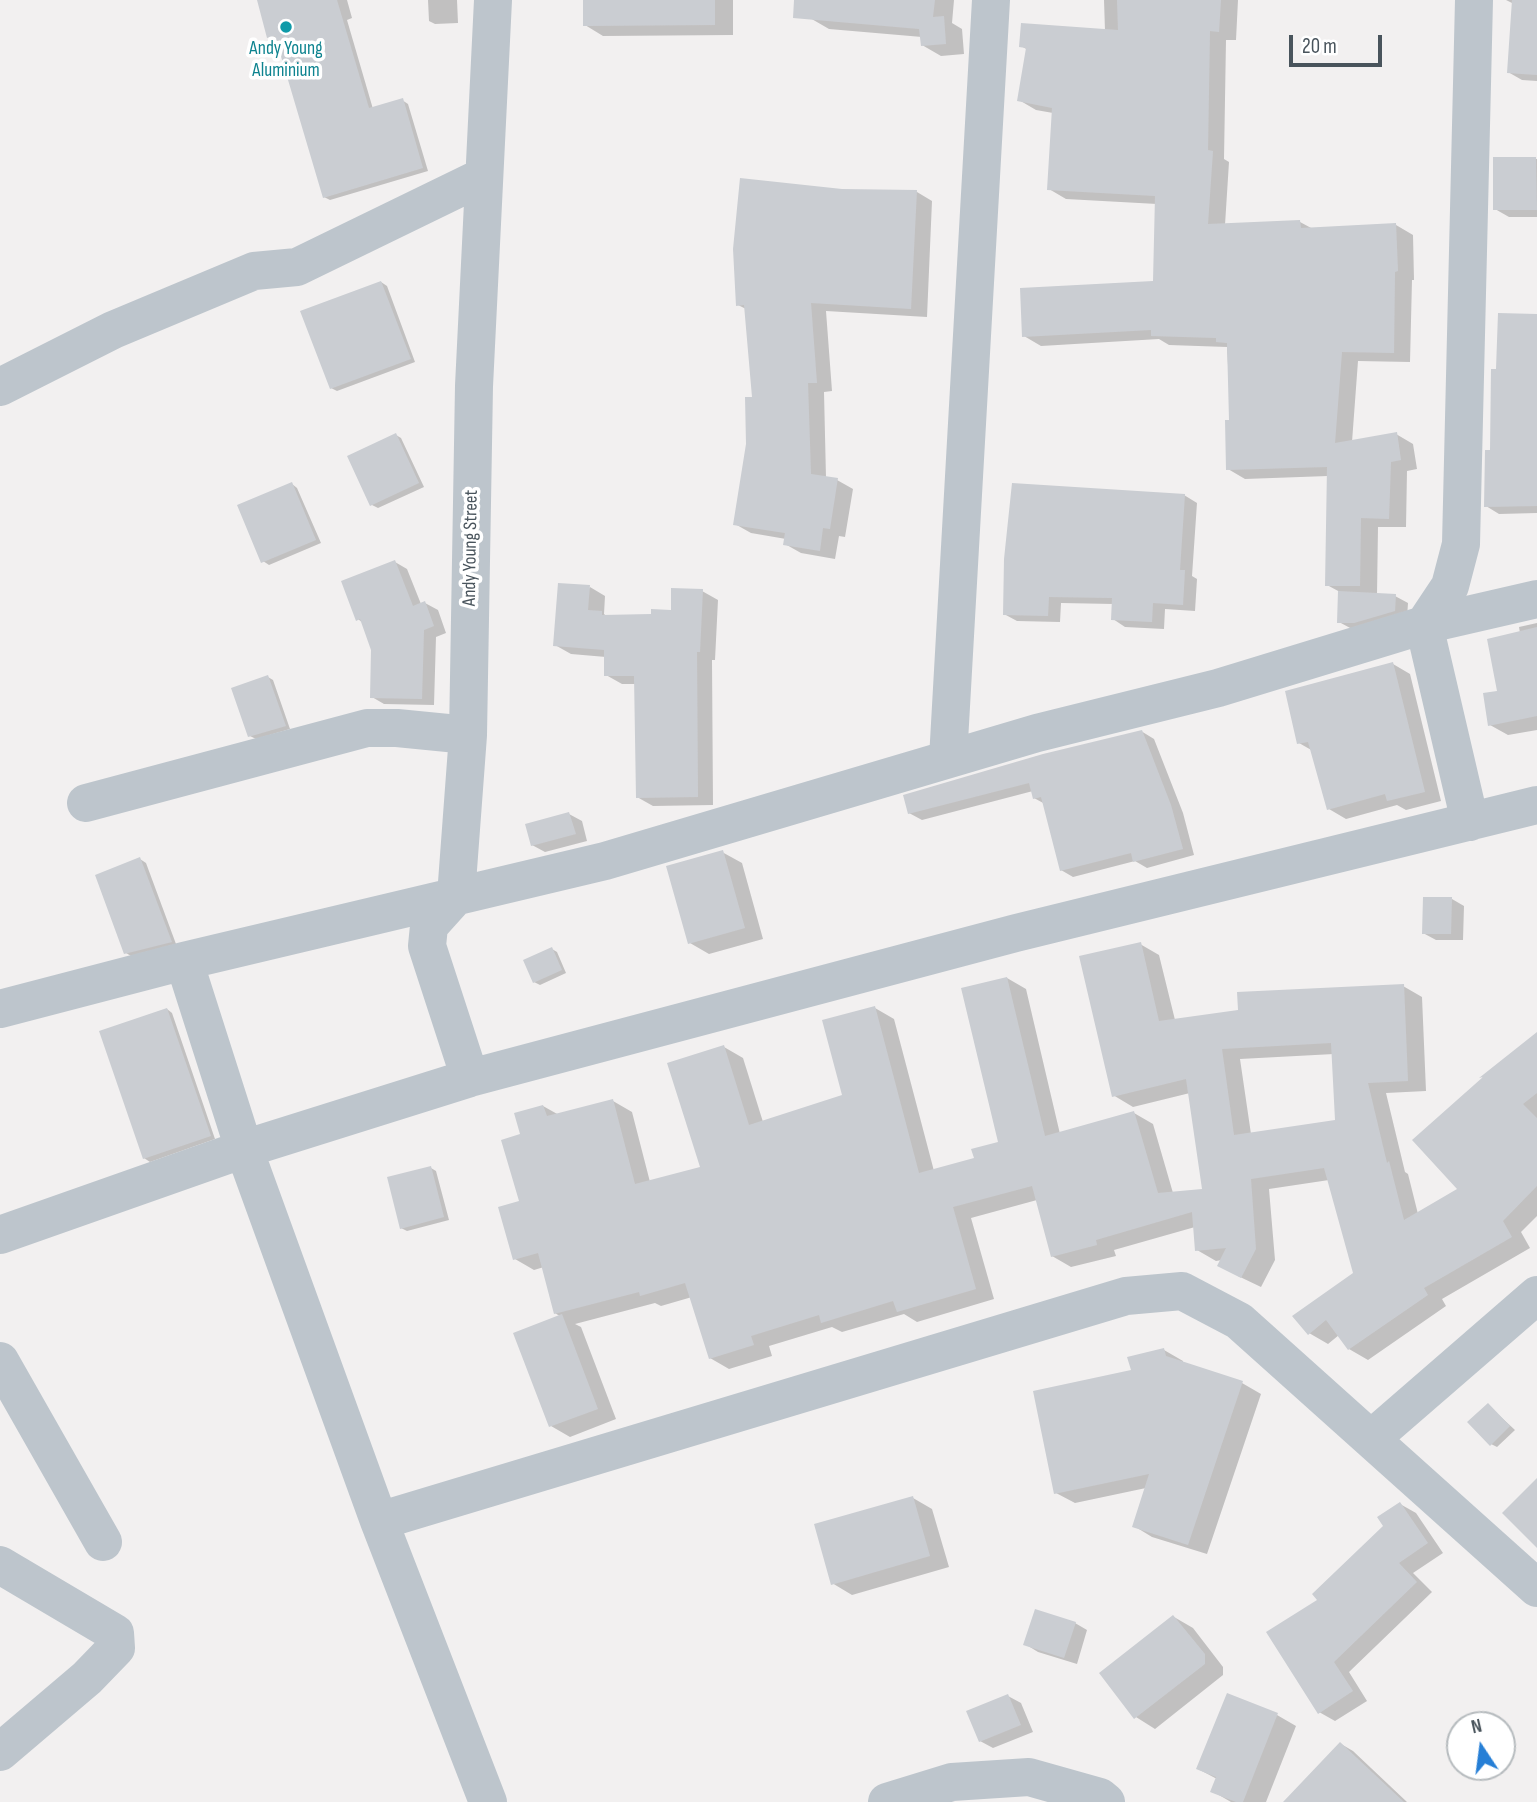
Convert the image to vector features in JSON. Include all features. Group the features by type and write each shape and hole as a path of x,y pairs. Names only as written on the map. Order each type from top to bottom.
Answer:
{"street":[{"name":"Andy Young Street","path":"456,896 468,735 474,386 493,0"},
{"path":"948,759 991,0"},
{"path":"1470,822 1424,625 1450,586 1461,544 1474,0"},
{"path":"0,387 113,330 254,271 297,267 484,176"},
{"path":"0,1009 184,961 605,862 1037,733 1217,688 1424,625 1537,599"},
{"path":"86,803 367,728 468,735"},
{"path":"0,1235 244,1149 470,1078 1016,933 1537,805"},
{"path":"456,896 429,926 427,947 470,1078"},
{"path":"184,961 244,1149 379,1521 488,1802"},
{"path":"379,1521 1126,1296 1182,1291 1239,1321 1537,1588"},
{"path":"1371,1439 1537,1295"},
{"path":"0,1361 103,1542"},
{"path":"0,1565 115,1633 116,1648 87,1678 0,1752"},
{"path":"887,1802 952,1782 1029,1777 1100,1797 1105,1802"}],"building":[{"path":"257,0 337,0 369,108 403,98 423,168 323,198 275,36 267,38"},
{"path":"583,0 715,0 715,25 583,26"},
{"path":"794,0 935,0 933,17 944,16 946,44 921,46 919,29 793,18"},
{"path":"1117,0 1221,0 1219,32 1210,31 1208,150 1213,151 1208,224 1300,220 1301,228 1396,223 1398,271 1395,272 1394,353 1342,352 1335,443 1397,432 1401,460 1391,462 1389,519 1361,518 1360,586 1325,586 1327,467 1226,470 1225,420 1229,420 1227,343 1216,342 1216,338 1151,336 1151,330 1022,337 1020,288 1153,281 1155,196 1047,190 1052,108 1017,101 1026,48 1019,47 1021,23 1118,30"},
{"path":"1512,0 1537,0 1537,75 1507,73"},
{"path":"1493,157 1536,157 1537,210 1493,210"},
{"path":"740,178 842,189 917,190 911,309 811,303 817,383 808,383 811,474 838,478 830,529 823,528 820,551 783,545 785,533 733,525 746,444 745,397 752,397 744,305 736,306 733,249"},
{"path":"381,281 411,359 330,389 300,311"},
{"path":"1498,313 1537,314 1537,506 1484,507 1485,450 1490,450 1491,369 1496,369"},
{"path":"396,433 419,483 370,506 347,456"},
{"path":"292,482 316,540 261,563 237,505"},
{"path":"1012,483 1185,494 1180,570 1185,570 1183,605 1153,603 1152,622 1111,620 1112,598 1049,597 1048,616 1003,615 1004,559"},
{"path":"395,560 413,606 425,601 434,626 424,630 422,699 370,698 371,650 360,619 356,621 341,581"},
{"path":"558,583 590,585 588,610 602,611 602,615 651,614 651,609 671,610 671,588 703,589 700,652 697,652 698,797 636,798 634,676 604,676 604,650 553,646"},
{"path":"1338,591 1396,594 1395,611 1354,623 1337,623"},
{"path":"1537,627 1537,716 1488,726 1483,693 1497,691 1487,639"},
{"path":"1393,662 1425,792 1387,801 1385,794 1327,810 1308,742 1297,744 1285,691"},
{"path":"268,675 286,726 248,737 231,688"},
{"path":"1142,730 1171,805 1183,849 1133,862 1131,853 1060,871 1041,797 1033,799 1029,783 908,814 903,795 1043,754"},
{"path":"569,812 576,834 531,846 525,824"},
{"path":"723,850 745,928 688,944 666,866"},
{"path":"140,857 172,942 124,954 95,875"},
{"path":"1423,897 1452,897 1451,934 1422,934"},
{"path":"1141,942 1159,1021 1238,1010 1237,992 1404,984 1408,1081 1368,1083 1404,1220 1457,1189 1412,1140 1483,1077 1479,1078 1537,1032 1537,1093 1523,1104 1537,1118 1537,1186 1503,1221 1512,1237 1424,1288 1428,1295 1348,1350 1326,1320 1308,1335 1292,1316 1353,1273 1324,1168 1251,1179 1256,1249 1241,1278 1217,1266 1226,1248 1195,1251 1192,1212 1096,1240 1097,1245 1051,1257 1032,1186 953,1207 976,1289 897,1312 893,1301 821,1323 819,1315 751,1336 754,1345 709,1359 685,1283 640,1296 639,1292 554,1314 538,1253 513,1260 498,1207 519,1201 501,1140 520,1134 514,1113 543,1105 547,1116 613,1099 635,1184 700,1167 667,1063 724,1045 749,1125 842,1095 822,1020 875,1006 919,1173 974,1158 971,1149 998,1142 961,988 1007,977 1045,1136 1134,1111 1158,1193 1202,1189 1186,1079 1112,1097 1079,956","holes":["1331,1043 1335,1120 1234,1135 1222,1049"]},
{"path":"552,947 562,970 533,983 523,960"},
{"path":"167,1008 211,1136 143,1159 99,1031"},
{"path":"431,1166 444,1217 400,1229 387,1177"},
{"path":"562,1314 598,1409 549,1427 513,1333"},
{"path":"1164,1348 1166,1356 1243,1381 1188,1545 1132,1527 1149,1474 1054,1494 1033,1391 1131,1370 1127,1357"},
{"path":"1488,1403 1510,1426 1490,1446 1467,1422"},
{"path":"1537,1478 1537,1548 1502,1513"},
{"path":"913,1496 930,1556 831,1585 814,1524"},
{"path":"1400,1502 1428,1543 1399,1563 1417,1582 1334,1662 1353,1691 1318,1714 1266,1632 1317,1600 1312,1594 1383,1526 1377,1517"},
{"path":"1035,1609 1076,1622 1064,1658 1023,1645"},
{"path":"1173,1615 1205,1654 1205,1664 1134,1719 1099,1673"},
{"path":"1227,1693 1278,1713 1243,1802 1210,1792 1216,1777 1196,1769"},
{"path":"1008,1694 1021,1725 979,1742 966,1711"},
{"path":"1340,1742 1404,1802 1283,1802"}],"place":[{"name":"Andy Young Aluminium","path":"286,27"}]}
